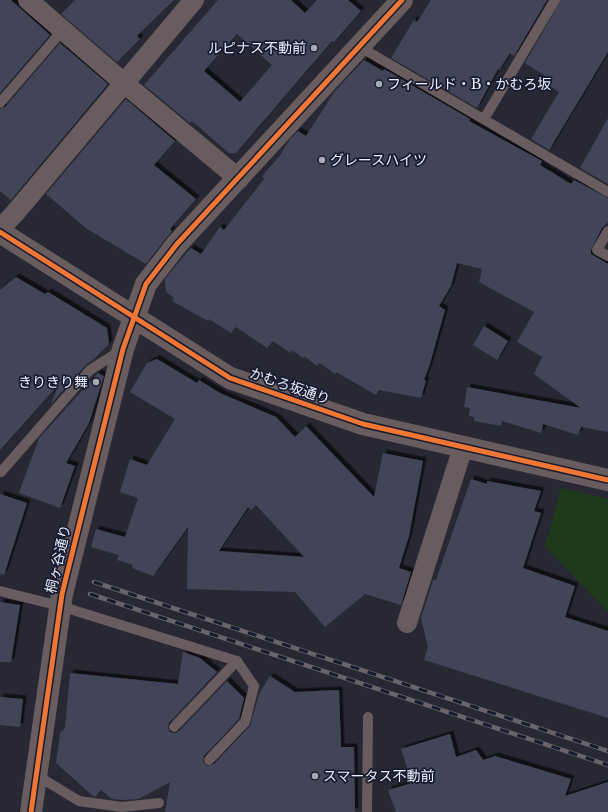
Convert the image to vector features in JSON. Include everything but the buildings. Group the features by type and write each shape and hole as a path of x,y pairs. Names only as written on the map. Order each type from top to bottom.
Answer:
{"street":[{"path":"28,0 125,84 239,179"},
{"path":"0,230 125,84 194,0"},
{"name":"桐ヶ谷通り","path":"31,812 60,606 83,505 123,349 136,318 146,284 177,244 239,179 402,0"},
{"name":"かむろ坂通り","path":"0,230 230,378 363,424 608,480"},
{"path":"407,623 463,447"}],"lane":[{"path":"484,119 555,0"},
{"path":"0,104 62,30"},
{"path":"360,47 608,192"},
{"path":"608,230 597,250 608,256"},
{"path":"0,470 1,472 90,370 123,349"},
{"path":"0,591 60,606 237,661 254,686 245,722 209,760"},
{"path":"174,726 237,661"},
{"path":"367,812 368,717"},
{"path":"36,778 46,781 79,801 122,807 159,803"}],"green space":[{"path":"561,488 608,499 608,612 545,546"}],"railway":[{"path":"94,582 608,751"},
{"path":"90,594 608,765"}],"cycle path":[{"path":"31,812 62,594 123,349 146,284 177,244 402,0"},
{"path":"0,232 230,378 363,424 608,480"}],"place":[{"name":"ルピナス不動前","path":"314,48"},
{"name":"フィールド・B・かむろ坂","path":"379,84"},
{"name":"グレースハイツ","path":"322,160"},
{"name":"きりきり舞","path":"96,382"},
{"name":"スマータス不動前","path":"315,776"}]}
